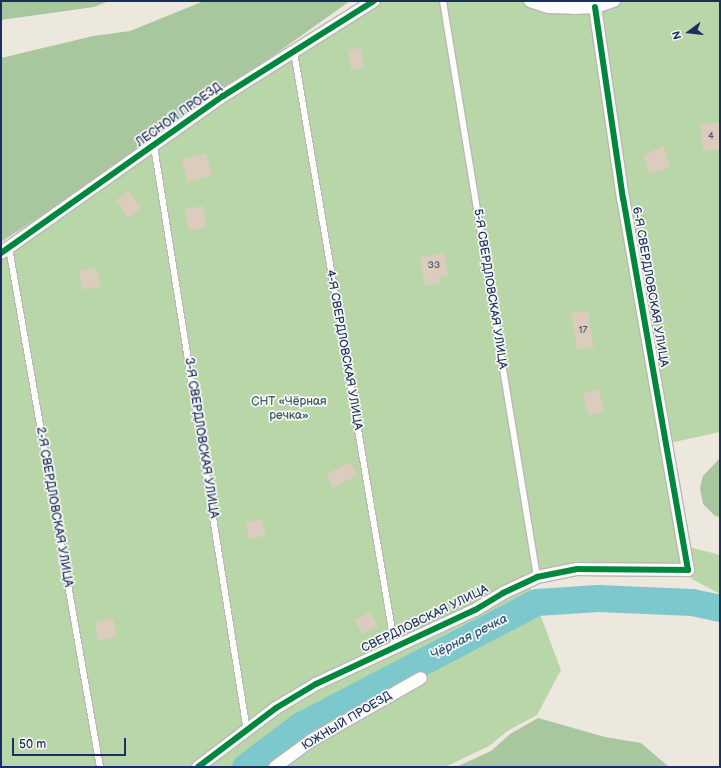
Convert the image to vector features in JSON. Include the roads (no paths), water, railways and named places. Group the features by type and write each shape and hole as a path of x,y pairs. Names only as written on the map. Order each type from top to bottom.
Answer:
{"street":[{"name":"ЛЕСНОЙ ПРОЕЗД","path":"5,250 223,96 374,1"},
{"path":"530,1 549,7 595,7 614,1"},
{"name":"6-Я СВЕРДЛОВСКАЯ УЛИЦА","path":"595,7 623,199 688,570"},
{"name":"СВЕРДЛОВСКАЯ УЛИЦА","path":"198,767 276,708 316,684 395,648 538,577 578,569 688,570"},
{"name":"ЮЖНЫЙ ПРОЕЗД","path":"275,767 312,740 421,678"}],"lane":[{"name":"5-Я СВЕРДЛОВСКАЯ УЛИЦА","path":"443,1 538,577"},
{"name":"4-Я СВЕРДЛОВСКАЯ УЛИЦА","path":"294,52 395,648"},
{"name":"3-Я СВЕРДЛОВСКАЯ УЛИЦА","path":"154,146 247,731"},
{"name":"2-Я СВЕРДЛОВСКАЯ УЛИЦА","path":"5,250 100,767"}],"waterway":[{"name":"Чёрная речка","path":"245,767 299,726 536,602 598,598 692,602 720,608"}],"park label":[{"name":"СНТ «Чёрная речка»","path":"289,409"}]}
